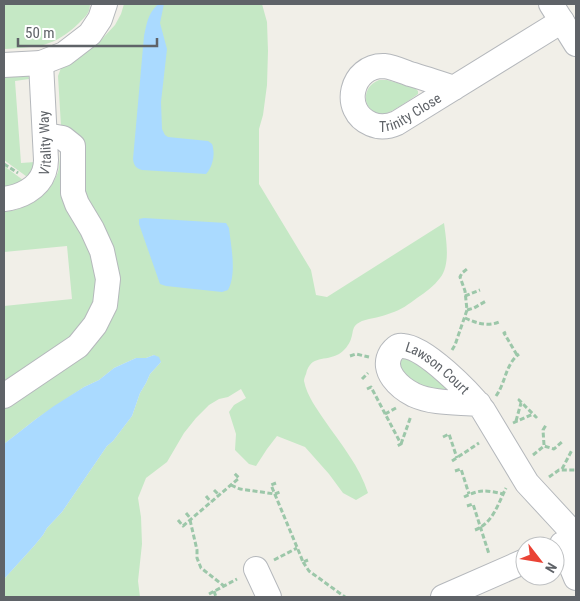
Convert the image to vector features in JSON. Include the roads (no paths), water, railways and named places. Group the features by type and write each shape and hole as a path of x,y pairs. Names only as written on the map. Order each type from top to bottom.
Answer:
{"street":[{"path":"4,65 41,63 64,54 90,34 100,19 105,4"},
{"path":"557,13 576,44"},
{"name":"Trinity Close","path":"454,88 557,13"},
{"name":"Vitality Way","path":"4,199 24,193 35,186 44,173 46,160 41,63"},
{"path":"4,396 78,346 95,325 105,305 108,278 102,251 73,193 73,146 63,138 45,135"},
{"name":"Lawson Court","path":"479,404 506,426 525,478 567,541"},
{"path":"567,541 576,578"},
{"path":"443,597 515,565"},
{"path":"256,569 269,597"}],"water":[{"path":"158,4 164,4 160,23 167,49 161,102 162,129 168,137 208,141 212,144 213,158 210,169 206,174 142,170 134,163 144,36 150,15"},
{"path":"139,219 226,223 229,228 233,260 231,283 228,290 222,292 160,284 139,224"},
{"path":"154,355 159,357 161,362 150,374 140,393 132,416 107,446 62,512 4,579 4,444 54,406 99,380 114,368 136,358 146,358"}]}
